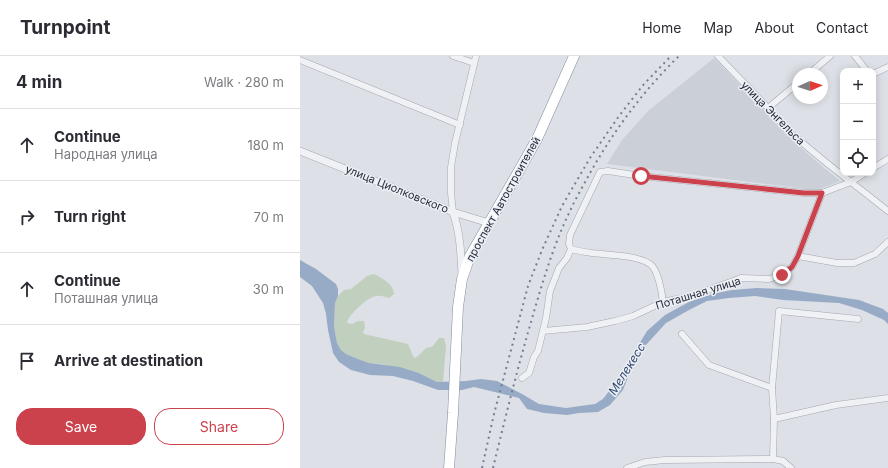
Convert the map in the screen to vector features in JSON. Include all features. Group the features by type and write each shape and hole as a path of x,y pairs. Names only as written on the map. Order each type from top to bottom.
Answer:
{"highway":[{"name":"проспект Автостроителей","path":"449,468 454,412 458,307 462,279 470,256 537,139 574,56"}],"street":[{"path":"453,56 474,63"},
{"path":"476,56 451,166 451,193 453,212 489,223"},
{"name":"улица Энгельса","path":"718,56 788,131 888,211"},
{"path":"816,68 830,56"},
{"path":"855,56 865,68"},
{"path":"300,60 460,125"},
{"path":"876,73 888,67"},
{"path":"768,108 792,88"},
{"name":"улица Циолковского","path":"300,151 453,212 457,222 461,248 462,279"},
{"path":"876,166 888,159"},
{"path":"522,378 529,373 534,357 538,351 550,291 559,268 567,258 570,250 570,235 600,172 608,171 641,176 804,193 822,193 850,182 860,176"},
{"name":"Поташная улица","path":"543,331 587,327 615,322 633,316 663,302 695,295 741,278 769,279 782,275 792,267 798,256 822,193"},
{"path":"798,256 837,263 854,263 875,254 888,242"},
{"path":"570,250 617,255 640,259 652,264 658,276 663,302"},
{"path":"773,458 774,419 772,388 779,311 858,319"},
{"path":"682,334 709,365 772,388"},
{"path":"774,419 836,405 888,398"},
{"path":"627,468 645,462 665,460 773,458 783,461 792,468"}],"shaded area":[{"path":"714,58 785,134 840,181 820,189 806,189 607,164 622,140 648,111"}],"green space":[{"path":"374,274 390,284 394,294 389,298 382,296 372,297 355,311 347,323 352,324 358,321 364,321 364,334 408,344 415,358 426,348 432,347 439,338 444,338 446,346 443,382 437,382 419,373 381,364 369,363 346,354 341,350 337,343 334,326 335,303 338,296 344,290 351,289 367,276"}],"water":[{"name":"Мелекесс","path":"300,260 316,269 336,284 338,296 335,303 334,326 337,343 341,350 346,354 369,363 400,367 419,373 437,382 481,379 497,381 539,404 566,408 595,404 603,399 616,382 647,331 665,315 689,302 712,294 732,290 757,288 785,289 859,300 883,309 888,313 888,324 884,320 862,310 839,303 783,300 755,296 707,301 666,323 645,346 632,367 623,390 610,405 598,412 567,415 544,413 527,409 519,398 474,387 462,390 438,390 393,376 370,375 351,370 339,362 333,353 323,303 312,286 300,277"}],"railway":[{"path":"482,468 494,414 528,286 562,206 590,158 619,116 644,84 671,56"},
{"path":"493,468 535,308 548,265 564,224 604,149 639,100 679,56"}],"route":[{"path":"641,176 804,193 822,193 798,256 792,267 782,275"}]}
